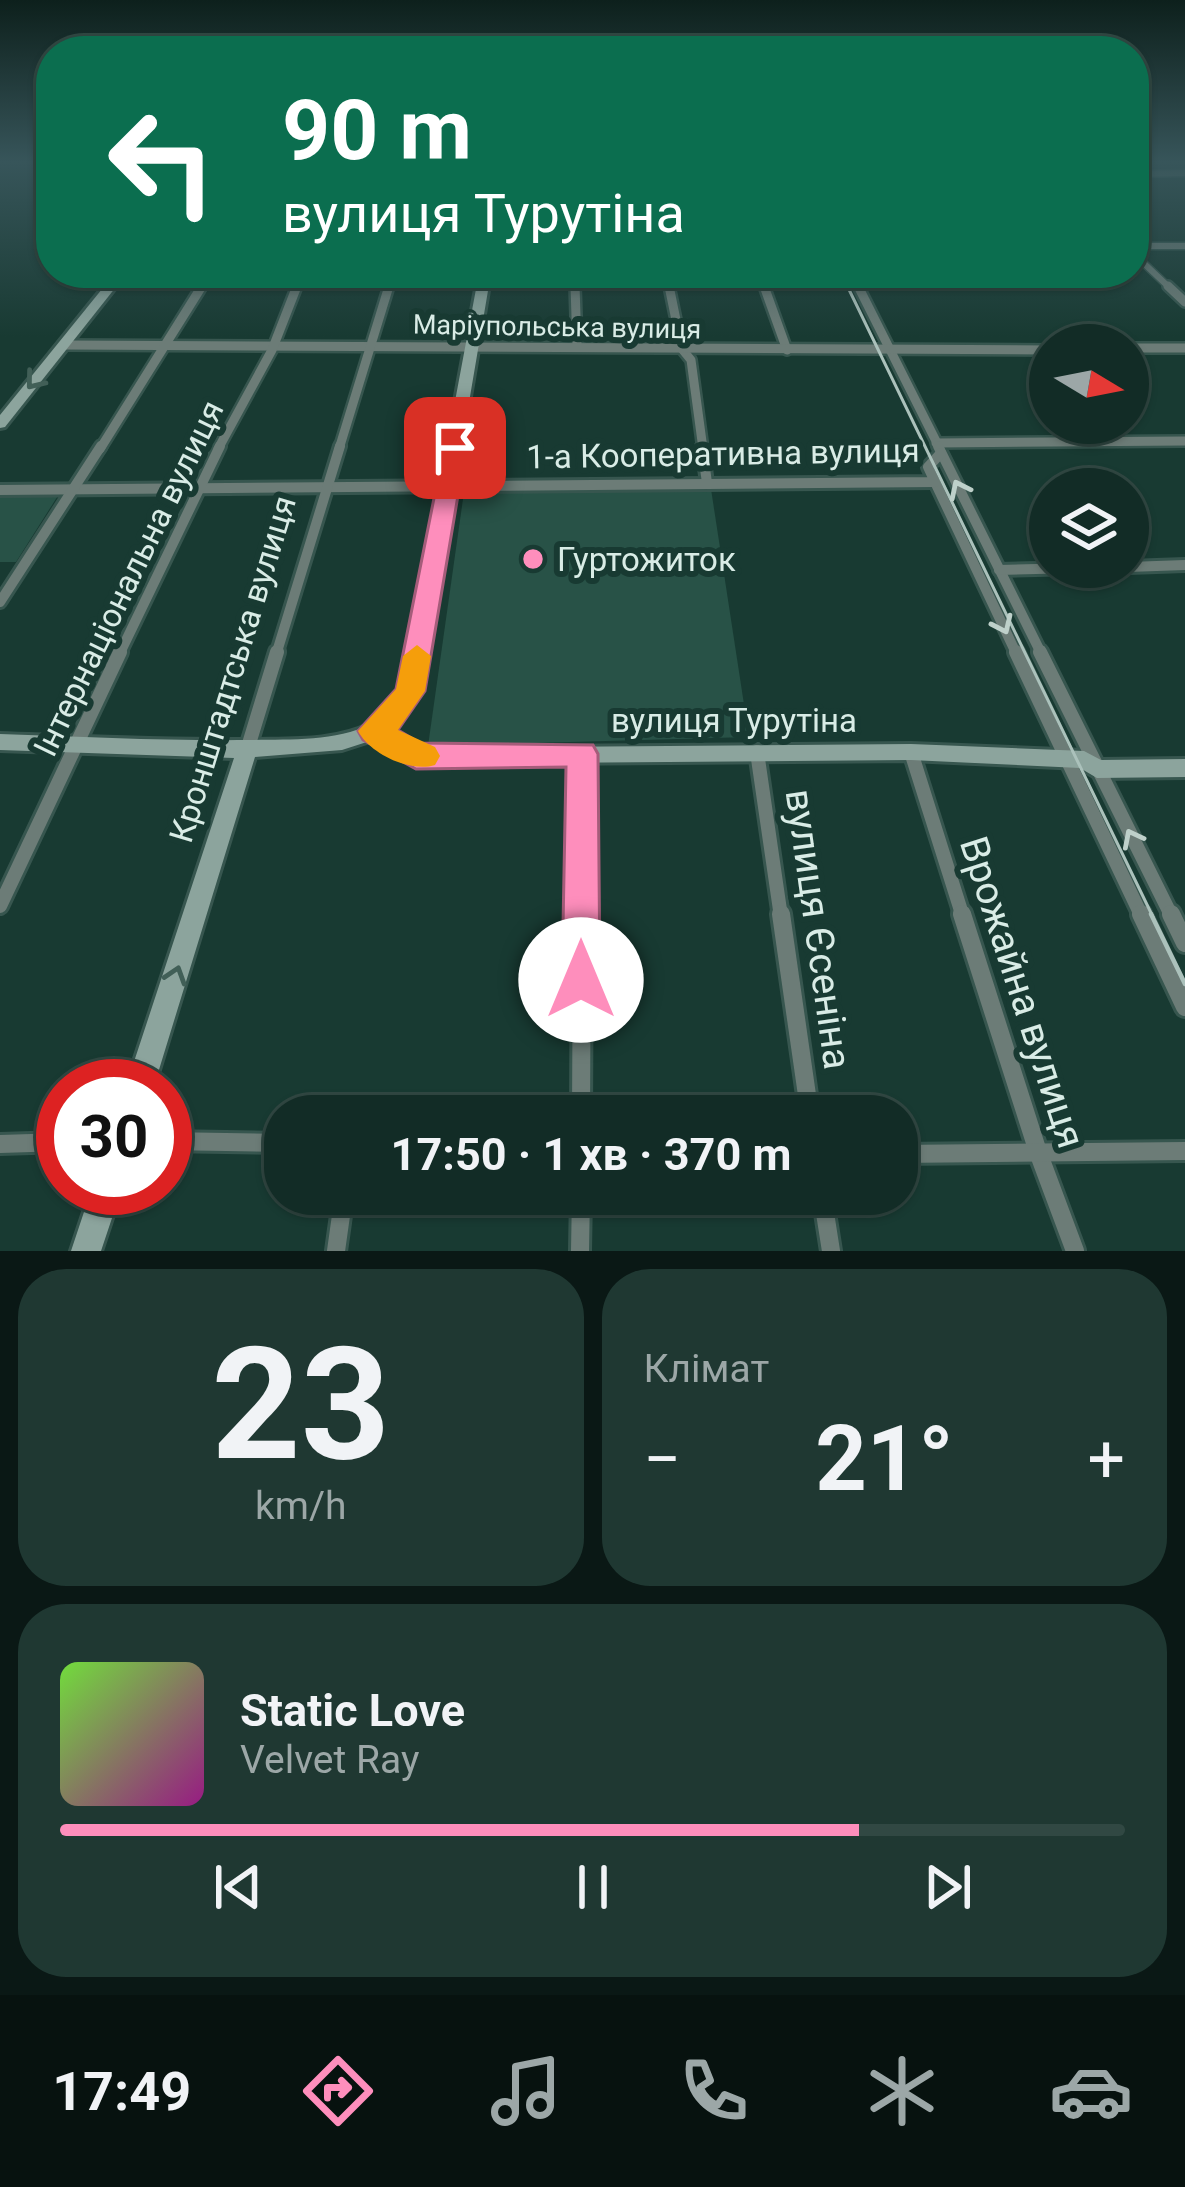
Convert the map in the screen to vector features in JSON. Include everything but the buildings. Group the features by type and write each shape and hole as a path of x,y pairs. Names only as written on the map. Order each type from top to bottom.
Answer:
{"street":[{"path":"1149,249 1185,246"},
{"path":"1149,265 1185,302"},
{"path":"0,424 109,288"},
{"path":"0,602 200,288"},
{"name":"Інтернаціональна вулиця","path":"0,906 198,487 272,350 296,288"},
{"name":"Кронштадтська вулиця","path":"149,1059 389,288"},
{"path":"0,742 248,747 346,740 374,731 394,716 410,691 483,288"},
{"path":"575,288 577,346"},
{"path":"669,288 682,349 692,360 707,483"},
{"path":"765,288 787,350"},
{"path":"860,288 1185,943"},
{"name":"Маріупольська вулиця","path":"64,345 272,350 577,346 1029,350"},
{"path":"1149,349 1185,348"},
{"path":"938,448 1185,441"},
{"path":"938,448 932,475 1185,1007"},
{"name":"1-а Кооперативна вулиця","path":"0,490 707,483 932,475"},
{"path":"1149,566 1185,565"},
{"path":"999,570 1029,569"},
{"name":"вулиця Турутіна","path":"374,731 416,756 911,752 1084,760 1097,769 1185,768"},
{"name":"вулиця Єсеніна","path":"757,752 806,1095"},
{"name":"Врожайна вулиця","path":"911,752 1038,1152 1075,1251"},
{"path":"581,1095 582,754"},
{"path":"192,1141 264,1143"},
{"path":"0,1144 36,1143"},
{"path":"918,1154 1185,1151"},
{"path":"86,1251 98,1215"},
{"path":"336,1251 341,1215"},
{"path":"580,1215 580,1251"},
{"path":"825,1215 831,1251"}],"green space":[{"path":"711,489 749,737 428,746 464,492"},
{"path":"59,494 16,562 0,562 0,495"}],"tram line":[{"path":"848,288 1153,917"},
{"path":"1151,914 1185,984"}],"slow traffic":[{"path":"417,656 410,691 394,716 374,731 424,756"}],"place":[{"name":"Гуртожиток","path":"533,559"}],"route":[{"path":"455,448 410,691 394,716 374,731 416,756 582,754 581,980"}]}
